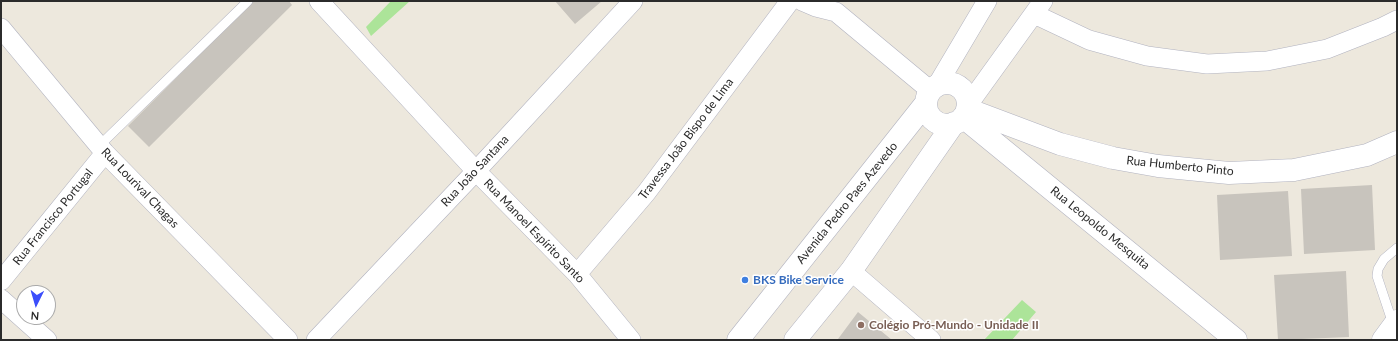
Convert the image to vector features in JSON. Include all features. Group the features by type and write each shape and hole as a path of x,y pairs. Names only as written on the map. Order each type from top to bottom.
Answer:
{"street":[{"name":"Rua Manoel Espírito Santo","path":"319,1 476,171 577,274 631,340"},
{"name":"Travessa João Bispo de Lima","path":"577,274 646,193 790,1"},
{"path":"802,1 816,7 833,7 931,93"},
{"path":"931,93 949,84 960,88 967,98 963,114 949,125 933,119 929,114 931,93 987,1"},
{"name":"Rua João Santana","path":"316,340 476,171 630,2"},
{"path":"795,340 851,271 1039,7 1089,40 1147,56 1207,64 1267,61 1327,49 1383,28 1397,20"},
{"name":"Rua Lourival Chagas","path":"1,28 102,150 288,340"},
{"name":"Avenida Pedro Paes Azevedo","path":"738,340 931,93"},
{"name":"Rua Humberto Pinto","path":"963,114 1060,144 1113,158 1158,166 1229,173 1294,170 1367,155 1397,142"},
{"name":"Rua Leopoldo Mesquita","path":"963,114 1236,340"},
{"name":"Rua Francisco Portugal","path":"1,281 102,150"},
{"path":"851,271 931,340"},
{"path":"1,299 47,340"}],"lane":[{"path":"102,150 248,1"},
{"path":"1391,329 1377,276 1378,269 1384,259 1397,248"}],"green space":[{"path":"391,1 410,1 371,36 366,27"},
{"path":"1022,300 1036,312 1012,340 984,340"}],"building":[{"path":"253,1 289,1 292,5 149,147 128,126"},
{"path":"555,1 602,1 575,24"},
{"path":"1372,185 1375,250 1304,254 1301,189"},
{"path":"1288,191 1292,256 1220,260 1217,195"},
{"path":"1346,271 1349,337 1278,340 1274,275"},
{"name":"Colégio Pró-Mundo - Unidade II","path":"858,312 892,340 839,340 838,339"}],"place":[{"name":"BKS Bike Service","path":"745,280"},
{"name":"Colégio Pró-Mundo - Unidade II","path":"861,325"}]}
